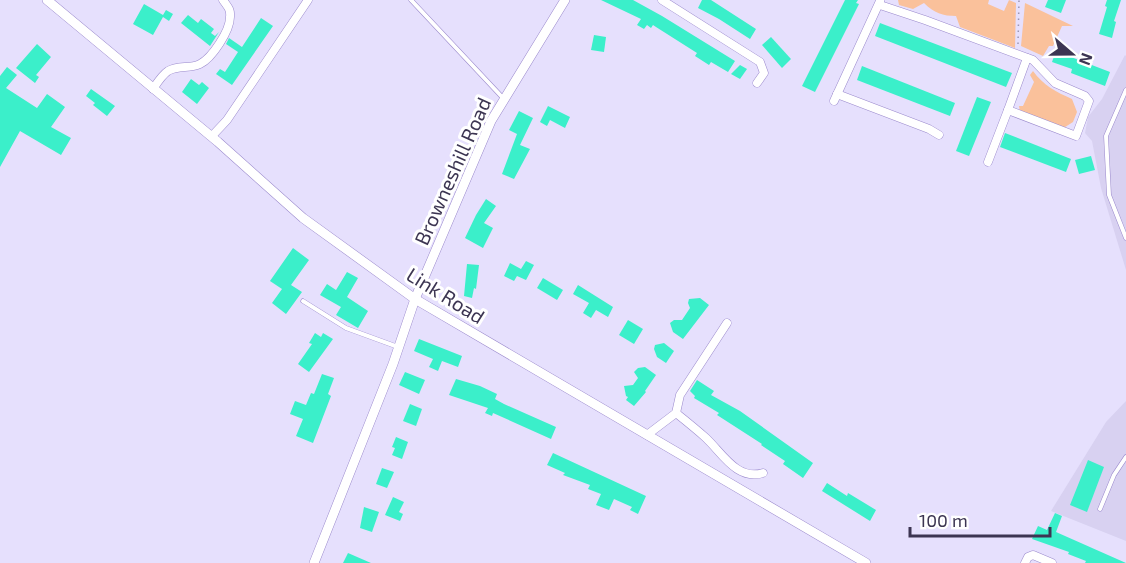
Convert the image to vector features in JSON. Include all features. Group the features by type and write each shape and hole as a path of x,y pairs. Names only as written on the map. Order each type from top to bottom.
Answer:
{"street":[{"name":"Link Road","path":"47,0 212,136 303,218 415,299 866,563"},
{"path":"153,89 166,72 177,68 193,67 204,62 219,45 231,16 223,0"},
{"path":"212,136 227,120 308,0"},
{"name":"Browneshill Road","path":"314,563 399,348 415,299 491,121 565,0"},
{"path":"662,0 760,62 764,74 757,83"},
{"path":"939,135 929,129 836,98 880,2 1037,62 1054,83 1085,96 1089,101 1076,136 1008,110"},
{"path":"988,162 1027,58"},
{"path":"647,435 676,413 680,395 727,323"},
{"path":"676,413 740,471 754,476 763,473"},
{"path":"1025,563 1028,557 1033,555 1052,563"}],"lane":[{"path":"411,0 503,98"},
{"path":"1126,90 1106,136 1109,195 1126,238"},
{"path":"303,301 346,328 399,348"},
{"path":"1100,509 1114,475 1126,457"}],"path":[{"path":"1018,54 1019,0"}],"shaded area":[{"path":"898,0 989,0 988,4 1004,11 1009,0 1016,3 1015,48 960,27 956,16 939,13 924,3 913,9 899,5"},
{"path":"1025,3 1073,26 1062,26 1053,46 1049,46 1043,56 1021,46"},
{"path":"1125,55 1126,270 1101,188 1092,141 1085,133 1088,117 1102,99"},
{"path":"1033,71 1050,88 1072,99 1077,112 1073,122 1062,129 1020,112 1019,106 1023,106 1034,82 1030,75"},
{"path":"1126,401 1126,541 1051,511 1106,422"}],"building":[{"path":"601,0 633,0 735,61 728,72 711,62 709,65 695,56 697,53 653,25 651,28 647,25 644,29 637,25 641,19"},
{"path":"702,0 711,0 756,29 750,39 698,8"},
{"path":"845,0 858,0 856,3 859,4 815,92 802,86"},
{"path":"1048,0 1066,0 1061,13 1045,7"},
{"path":"1107,0 1121,0 1114,21 1116,22 1112,38 1099,34"},
{"path":"144,4 163,15 166,10 173,14 169,21 163,17 153,35 133,24"},
{"path":"188,15 198,23 201,19 214,29 211,33 215,36 219,32 210,46 181,23"},
{"path":"261,18 273,26 232,85 216,74 220,69 225,72 238,52 226,44 229,38 242,47"},
{"path":"880,23 1012,73 1006,87 875,36"},
{"path":"594,35 606,37 604,52 591,50"},
{"path":"771,37 791,59 782,68 762,45"},
{"path":"37,44 51,57 36,75 39,77 35,83 16,68"},
{"path":"1057,48 1072,54 1071,57 1110,72 1105,86 1071,73 1072,69 1052,62"},
{"path":"740,65 747,69 740,79 731,74"},
{"path":"862,66 955,103 950,116 857,80"},
{"path":"7,67 17,75 6,88 37,108 47,94 65,107 51,127 71,138 61,155 20,131 0,167 0,76"},
{"path":"191,79 199,85 202,82 209,88 197,104 182,92"},
{"path":"91,89 115,106 107,116 86,96"},
{"path":"977,97 991,102 969,156 956,151"},
{"path":"548,106 570,117 565,128 550,120 547,126 540,122"},
{"path":"519,111 533,118 520,145 530,149 514,179 502,174 517,134 509,130"},
{"path":"1005,133 1071,159 1066,172 1000,147"},
{"path":"1091,156 1095,170 1079,174 1075,160"},
{"path":"486,199 496,206 484,223 493,228 483,248 465,238"},
{"path":"293,248 309,260 291,285 302,292 286,314 272,303 282,289 270,281"},
{"path":"526,261 534,265 526,280 517,276 514,281 504,276 510,263 521,269"},
{"path":"467,264 479,265 476,289 474,288 472,298 464,296"},
{"path":"347,272 358,278 347,297 368,311 358,328 336,315 341,307 320,295 327,284 336,290"},
{"path":"543,278 563,290 557,300 537,288"},
{"path":"578,285 613,307 608,317 596,310 591,318 583,313 589,303 573,294"},
{"path":"700,298 709,305 683,339 673,332 670,323 674,320 682,320 690,308 689,299"},
{"path":"628,320 643,329 634,344 619,335"},
{"path":"315,333 321,337 323,333 333,339 309,372 298,364 312,344 309,343"},
{"path":"419,339 462,356 458,367 442,361 438,371 429,367 433,359 414,351"},
{"path":"664,343 674,351 666,363 657,357 654,349 655,345"},
{"path":"645,367 656,375 634,406 626,400 628,397 624,386 633,385 638,378 634,372 638,368"},
{"path":"405,372 425,380 419,394 399,385"},
{"path":"322,374 334,378 328,394 331,396 313,443 296,436 303,419 290,414 295,401 306,405 311,393 314,394"},
{"path":"456,379 497,394 495,399 556,427 551,439 493,413 492,416 485,413 488,408 449,395"},
{"path":"697,380 714,391 711,395 740,411 813,463 803,478 783,464 785,461 762,444 694,398 695,396 690,391"},
{"path":"410,404 422,409 416,426 403,421"},
{"path":"396,437 408,442 402,459 392,455"},
{"path":"553,453 646,496 638,514 630,510 632,507 614,499 609,510 596,505 601,494 588,489 590,485 563,475 565,473 547,465"},
{"path":"1088,460 1104,467 1087,512 1070,505"},
{"path":"382,468 394,472 387,488 376,484"},
{"path":"827,483 876,510 870,521 822,491"},
{"path":"393,497 404,502 399,512 403,514 400,521 385,515"},
{"path":"364,507 379,512 372,532 360,528"},
{"path":"1055,513 1062,516 1056,532 1126,563 1085,563 1086,561 1068,554 1069,552 1032,539 1038,526 1047,530"},
{"path":"348,553 371,563 343,563"}]}
